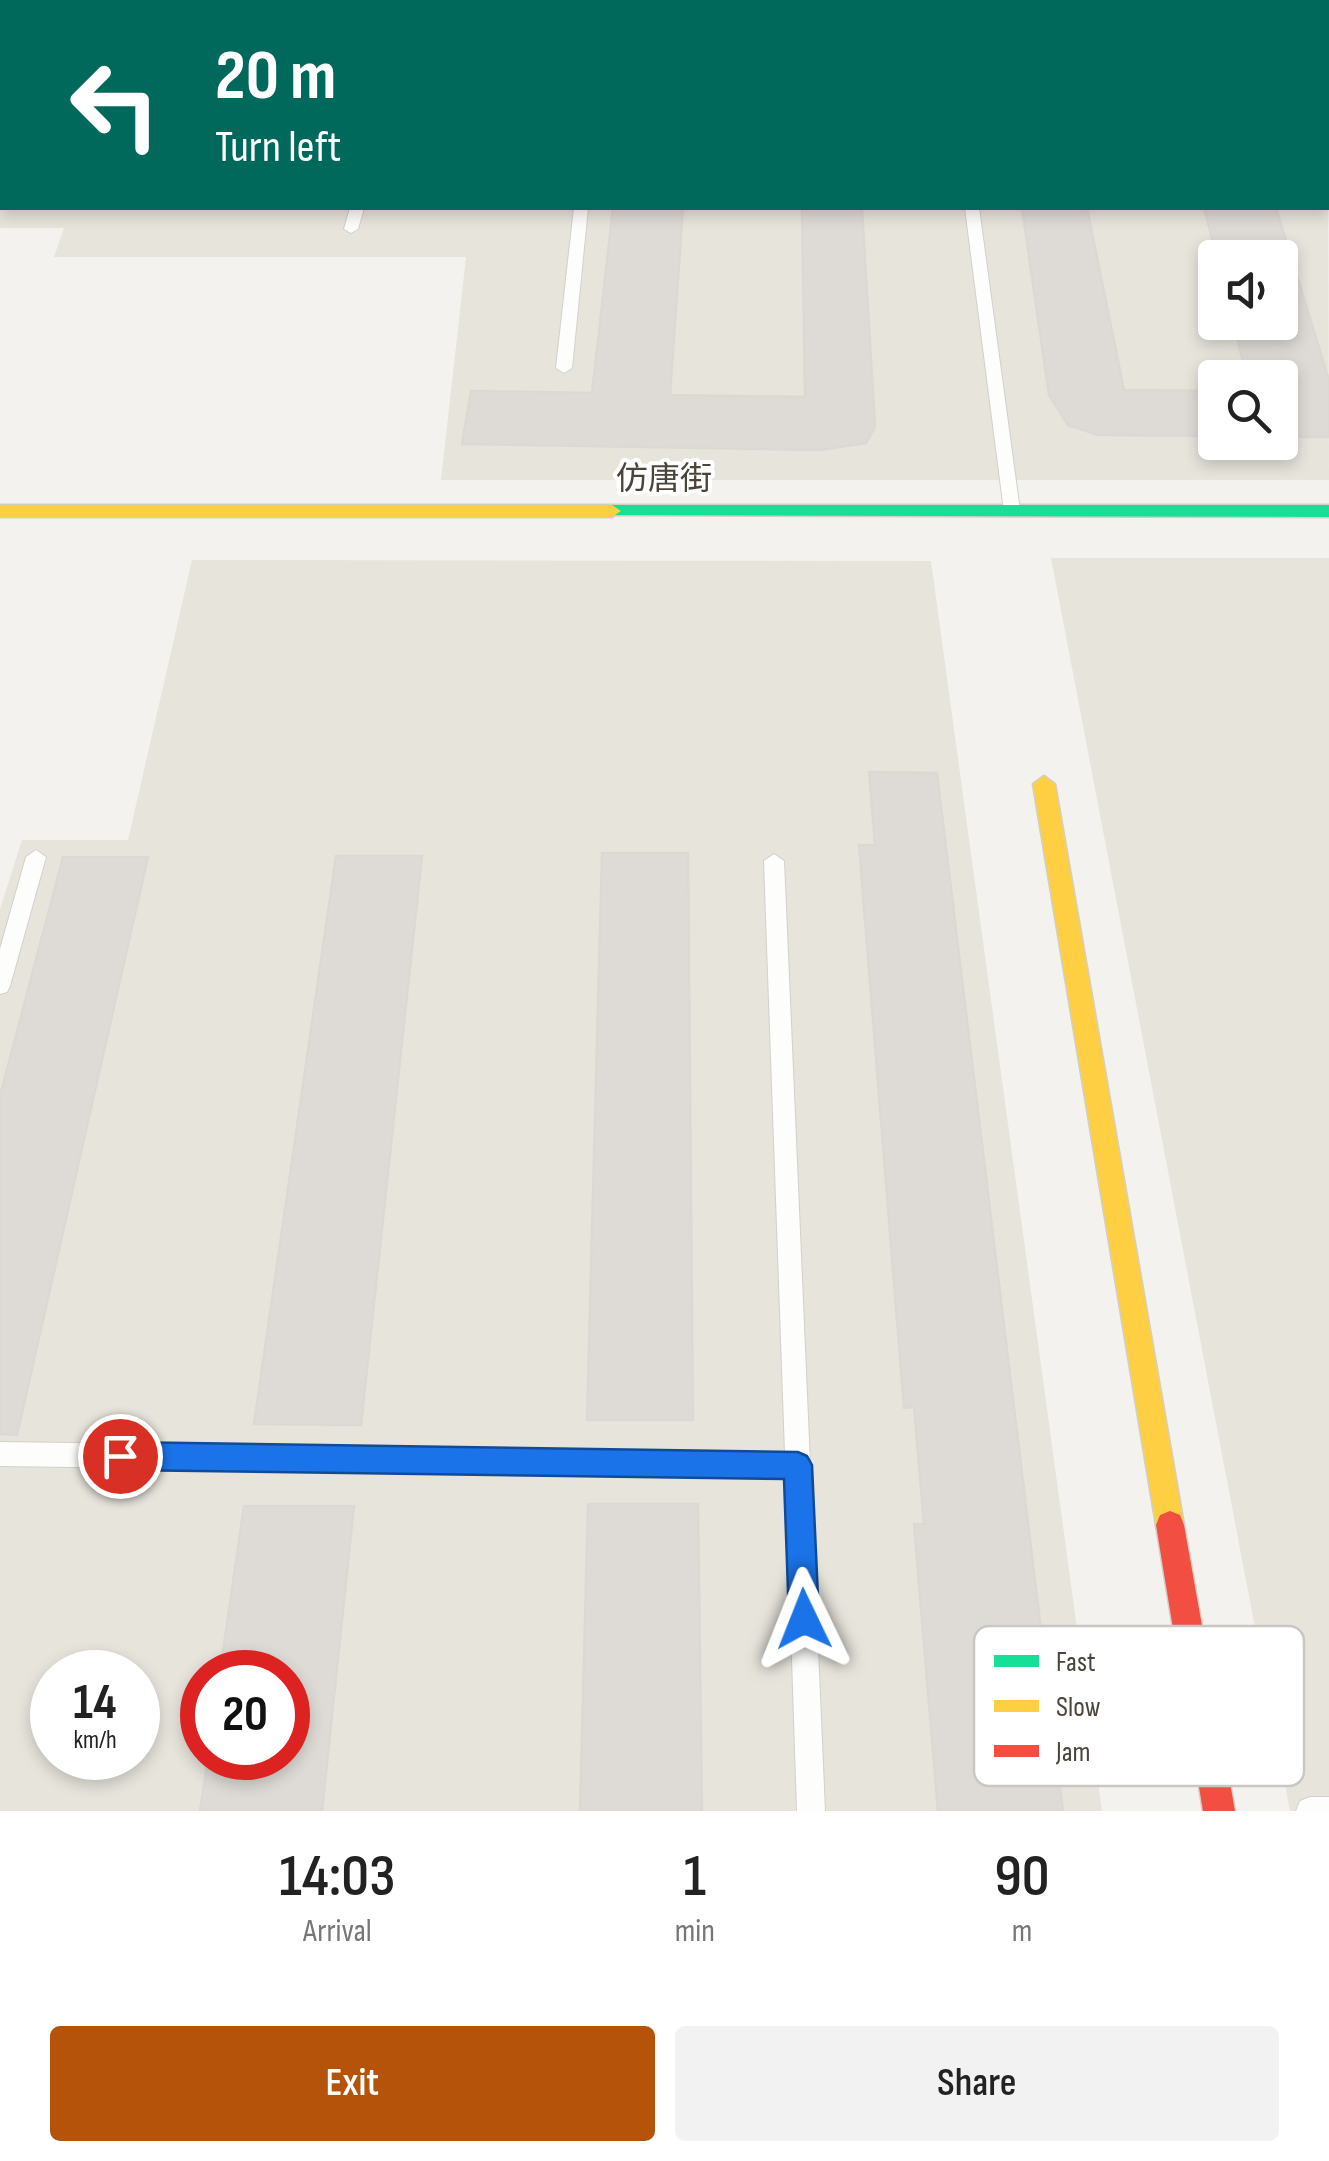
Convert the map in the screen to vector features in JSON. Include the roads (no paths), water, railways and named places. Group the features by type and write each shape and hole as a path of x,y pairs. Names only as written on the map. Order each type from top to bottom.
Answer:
{"street":[{"name":"仿唐街","path":"0,511 1329,511"},
{"path":"1044,784 1187,1626"},
{"path":"1215,1786 1219,1811"}],"lane":[{"path":"351,229 356,210"},
{"path":"564,368 581,210"},
{"path":"972,210 1012,511"},
{"path":"0,986 36,857"},
{"path":"774,861 811,1811"},
{"path":"0,1454 798,1465"},
{"path":"1310,1811 1329,1811"}]}
